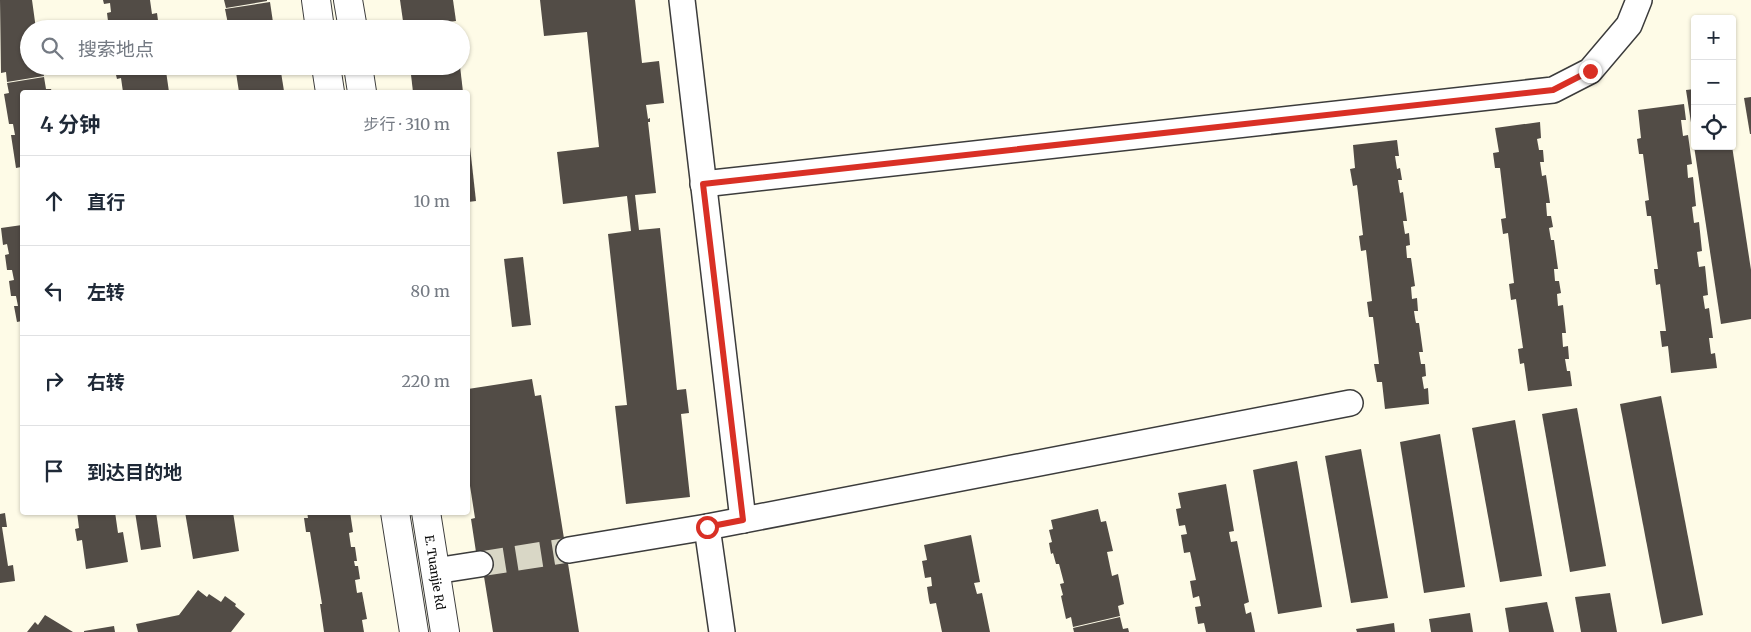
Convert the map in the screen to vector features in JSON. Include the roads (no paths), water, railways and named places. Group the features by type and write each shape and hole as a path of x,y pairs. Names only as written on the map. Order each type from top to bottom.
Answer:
{"street":[{"path":"316,0 319,20"},
{"path":"348,0 351,20"},
{"path":"682,0 743,520"},
{"path":"703,184 1553,90 1590,71 1629,25 1639,0"},
{"path":"327,75 330,90"},
{"path":"359,75 362,90"},
{"path":"569,550 707,527 1350,403"},
{"path":"395,515 414,632"},
{"name":"E. Tuanjie Rd","path":"426,515 445,632"},
{"path":"707,527 722,632"},
{"path":"435,572 480,564"}],"tunnel":[{"path":"480,564 569,550"}]}
